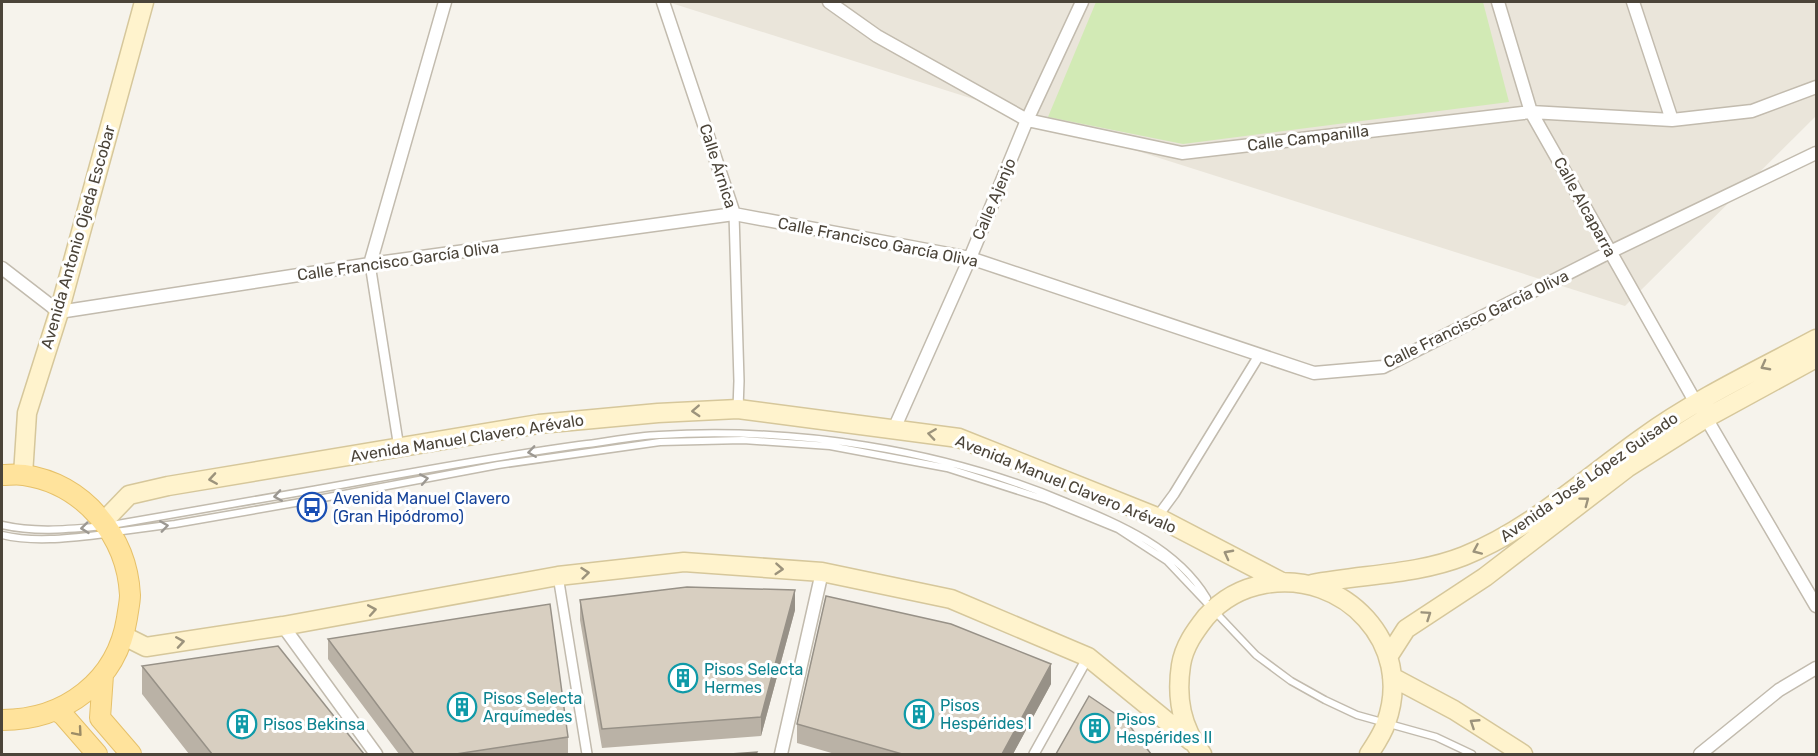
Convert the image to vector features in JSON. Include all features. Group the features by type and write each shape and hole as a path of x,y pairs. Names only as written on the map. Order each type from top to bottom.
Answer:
{"main road":[{"name":"Avenida Antonio Ojeda Escobar","path":"24,475 27,413 59,312 144,2"},
{"name":"Avenida José López Guisado","path":"1388,657 1406,629 1485,577 1701,411 1816,339"},
{"name":"Avenida José López Guisado","path":"1312,584 1433,566 1495,542 1528,523 1644,437 1816,358"},
{"name":"Avenida Manuel Clavero Arévalo","path":"107,527 129,495 168,486 539,424 658,413 738,409 959,438 1157,517 1280,581"},
{"path":"2,475 24,475 54,483 82,499 107,527 123,556 130,596 124,636 103,675 82,695 56,710 22,720 2,720"},
{"path":"124,636 146,647 283,626 558,576 684,562 822,572 951,599 1088,657 1197,748"},
{"path":"1197,748 1181,714 1178,685 1183,657 1195,630 1214,608 1234,594 1256,585 1280,581 1312,584 1338,595 1360,611 1377,632 1388,657 1392,677 1392,700 1386,723 1369,754"},
{"path":"103,675 100,718 131,754"},
{"path":"1392,677 1454,710 1523,754"},
{"path":"56,710 97,754"}],"street":[{"path":"399,448 369,264 445,2"},
{"name":"Calle Árnica","path":"663,2 734,214 738,409"},
{"name":"Calle Campanilla","path":"830,2 877,36 1027,120 1182,153 1531,112 1672,120 1752,111 1816,87"},
{"name":"Calle Ajenjo","path":"894,429 970,258 1027,120 1082,2"},
{"name":"Calle Alcaparra","path":"1498,2 1531,112 1701,411 1816,606"},
{"path":"1633,2 1672,120"},
{"name":"Calle Francisco García Oliva","path":"59,312 369,264 734,214 970,258 1314,373 1383,367 1610,252 1816,153"},
{"path":"2,268 59,312"},
{"path":"1157,517 1174,494 1260,354"},
{"path":"781,754 822,572"},
{"path":"558,576 587,754"},
{"path":"283,626 376,754"},
{"path":"1034,754 1088,657"},
{"path":"1700,754 1779,690 1816,668"}],"lane":[{"path":"2,535 18,539 68,538 107,527 495,457 646,436 741,434 784,436 886,449 948,461 1044,492 1123,526 1170,556 1199,585 1214,608"},
{"path":"2,525 17,529 52,531 176,524 498,465 660,442 743,440 830,446 947,468 1047,500 1118,529 1167,561 1214,608 1256,655 1291,681 1357,715 1436,737 1472,754"}],"shaded area":[{"path":"668,2 1816,2 1816,116 1625,306"}],"green space":[{"path":"1096,2 1483,2 1509,102 1183,144 1048,117"}],"building":[{"name":"Pisos Selecta Hermes","path":"687,587 795,590 761,717 602,729 580,600"},
{"name":"Pisos Hespérides I","path":"826,596 951,624 1051,664 1002,754 902,754 797,724"},
{"name":"Pisos Selecta Arquímedes","path":"550,604 568,737 456,754 414,754 328,639"},
{"name":"Pisos Bekinsa","path":"278,646 364,754 212,754 142,666"},
{"path":"1089,696 1126,721 1151,754 1056,754"},
{"path":"757,752 756,754 730,754"}],"place":[{"name":"Avenida Manuel Clavero (Gran Hipódromo)","path":"312,507"},
{"name":"Pisos Selecta Hermes","path":"683,678"},
{"name":"Pisos Selecta Arquímedes","path":"462,707"},
{"name":"Pisos Hespérides I","path":"919,714"},
{"name":"Pisos Bekinsa","path":"242,724"},
{"name":"Pisos Hespérides II","path":"1095,728"}]}
